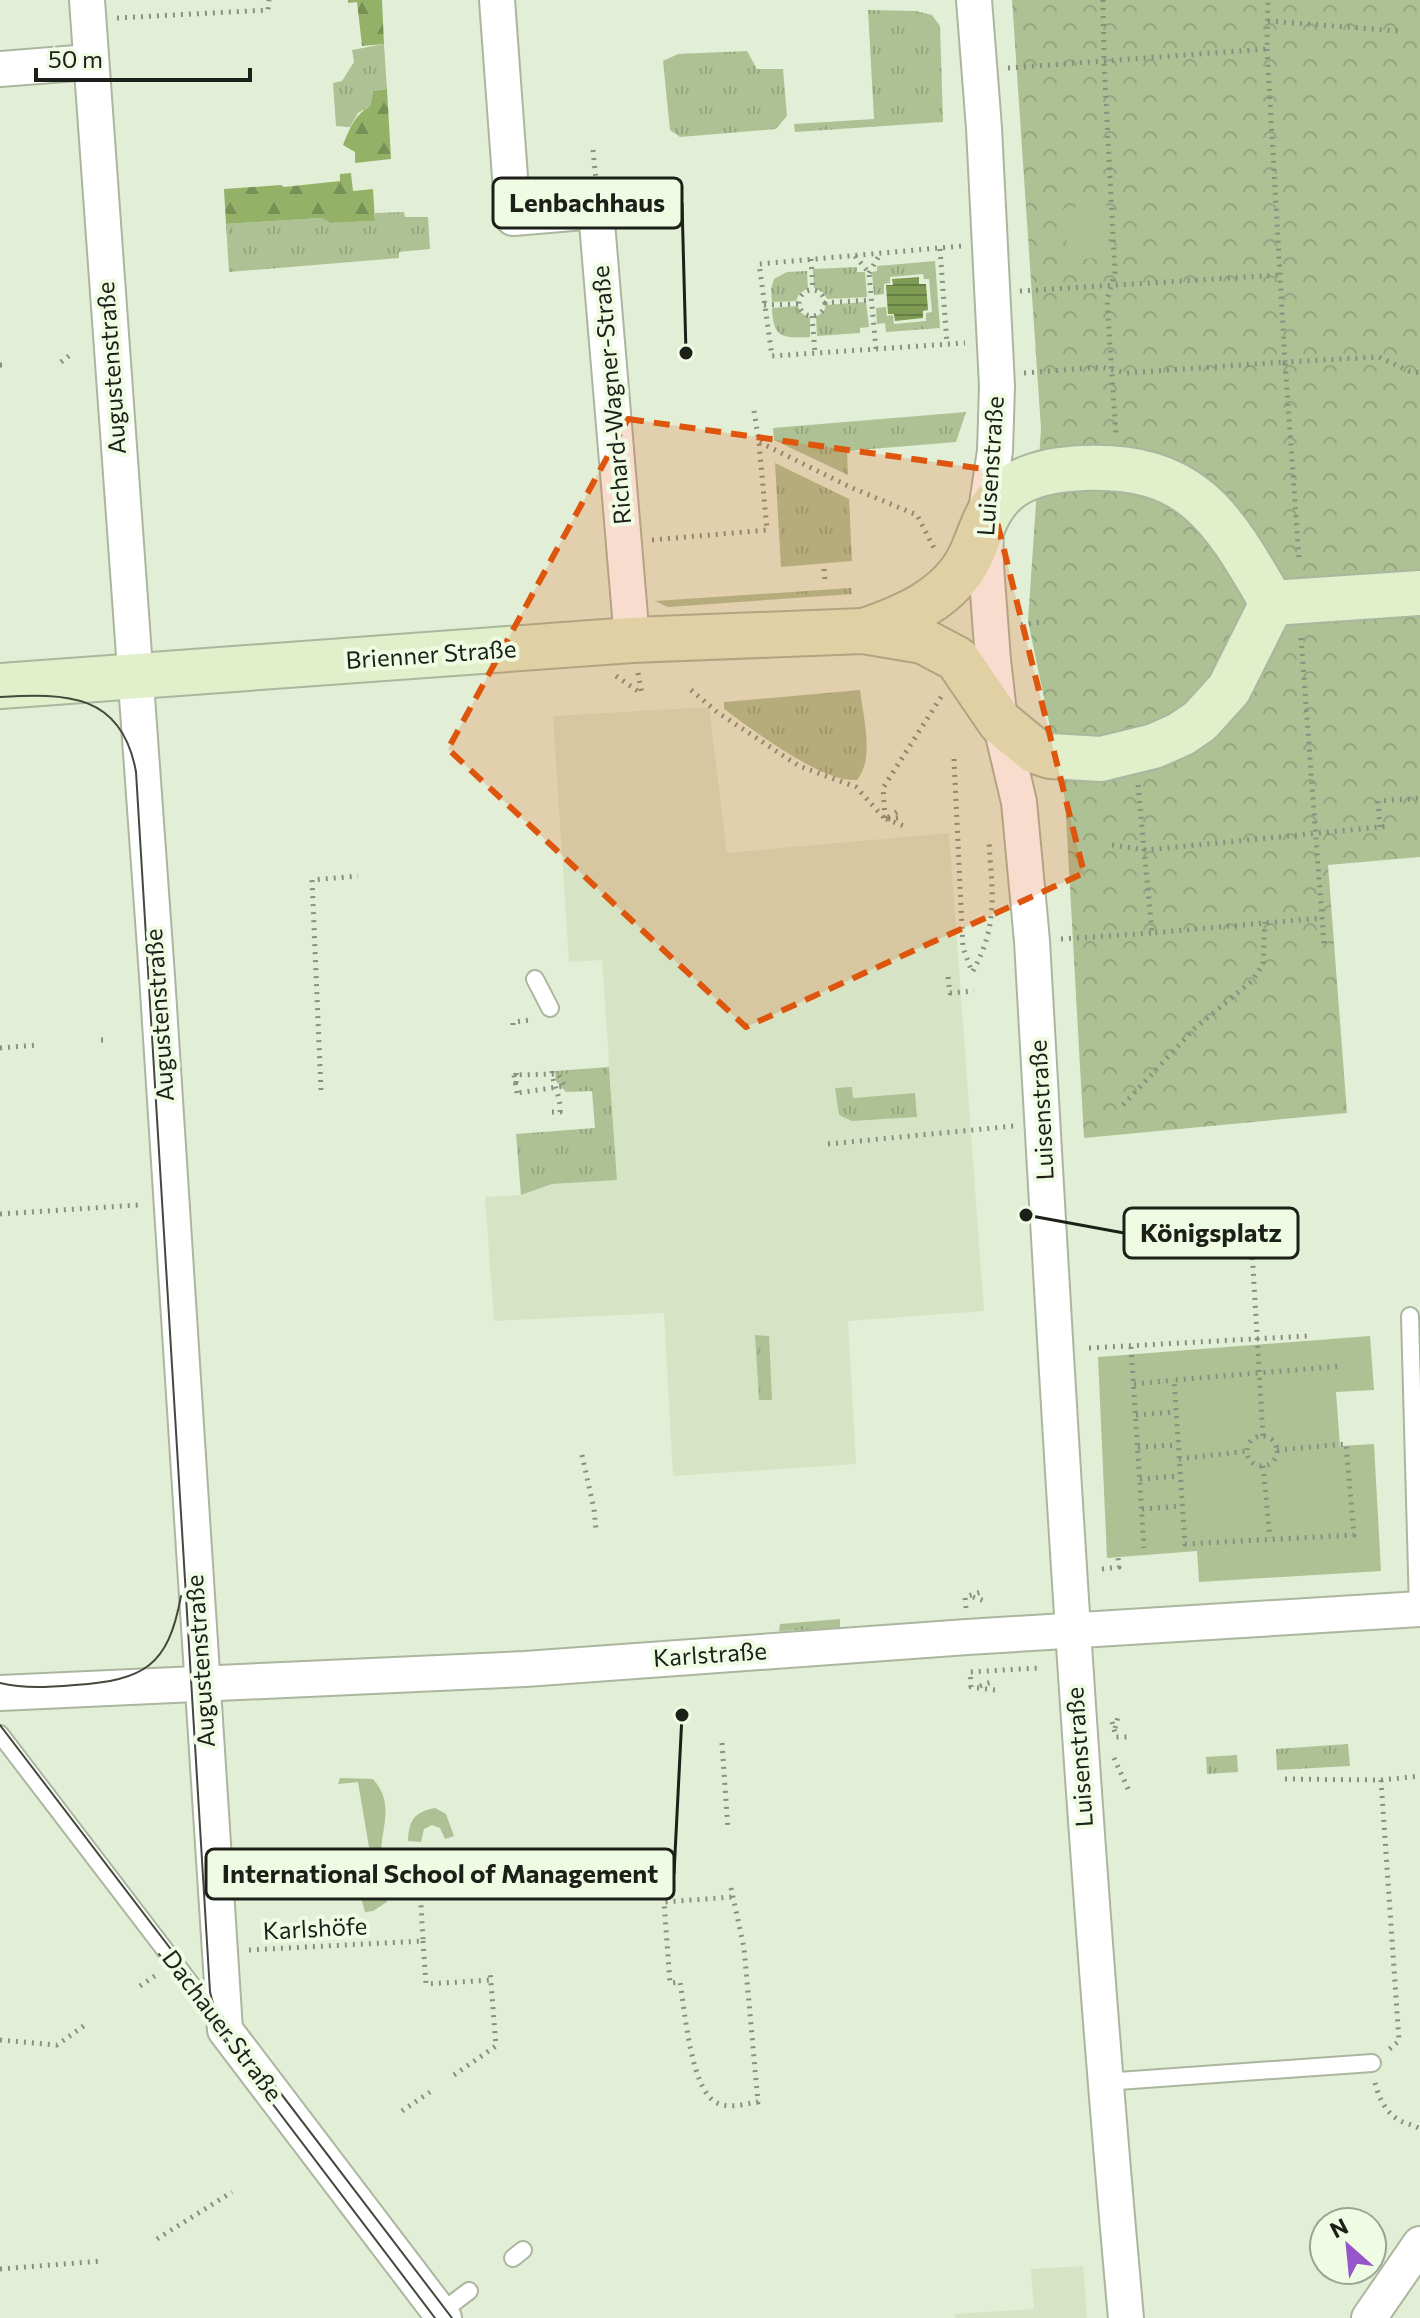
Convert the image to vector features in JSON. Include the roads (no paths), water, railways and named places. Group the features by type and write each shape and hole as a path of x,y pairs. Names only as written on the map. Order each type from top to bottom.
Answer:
{"main road":[{"path":"863,631 909,614 952,585 970,557 985,517 1002,495 1015,485 1072,468 1115,467 1150,473 1186,490 1212,512 1239,548 1272,603"},
{"path":"1272,603 1420,593"},
{"path":"863,631 923,641 957,659 1000,722 1035,751 1050,756 1101,759 1154,746 1181,734 1215,707 1229,689 1272,603"},
{"name":"Brienner Straße","path":"0,686 632,640 863,631"}],"street":[{"name":"Richard-Wagner-Straße","path":"497,0 513,218 596,211 632,640"},
{"name":"Luisenstraße","path":"974,0 997,376 995,451 985,517 986,566 1000,722 1019,802 1032,941 1071,1631 1104,2082 1126,2318"},
{"name":"Augustenstraße","path":"88,9 157,976 225,2030"},
{"path":"0,69 90,62"},
{"name":"Karlstraße","path":"0,1693 525,1669 1419,1609"},
{"name":"Dachauer Straße","path":"225,2030 442,2316"},
{"path":"1369,2318 1420,2244"}],"lane":[{"path":"535,979 550,1008"},
{"path":"1410,1316 1419,1609"},
{"name":"Dachauer Straße","path":"0,1734 225,2030"},
{"path":"1104,2082 1372,2063"},
{"path":"442,2316 469,2291"}],"tram line":[{"path":"0,697 47,696 88,703 104,712 118,726 129,746 136,772 210,1992 219,2026 236,2055"},
{"path":"0,1683 28,1687 66,1686 99,1683 135,1673 149,1665 169,1639 181,1596"},
{"path":"0,1725 452,2318"},
{"path":"159,1954 435,2318"}],"place":[{"name":"Lenbachhaus","path":"686,353"},
{"name":"Königsplatz","path":"1026,1215"},
{"name":"International School of Management","path":"682,1715"}]}
